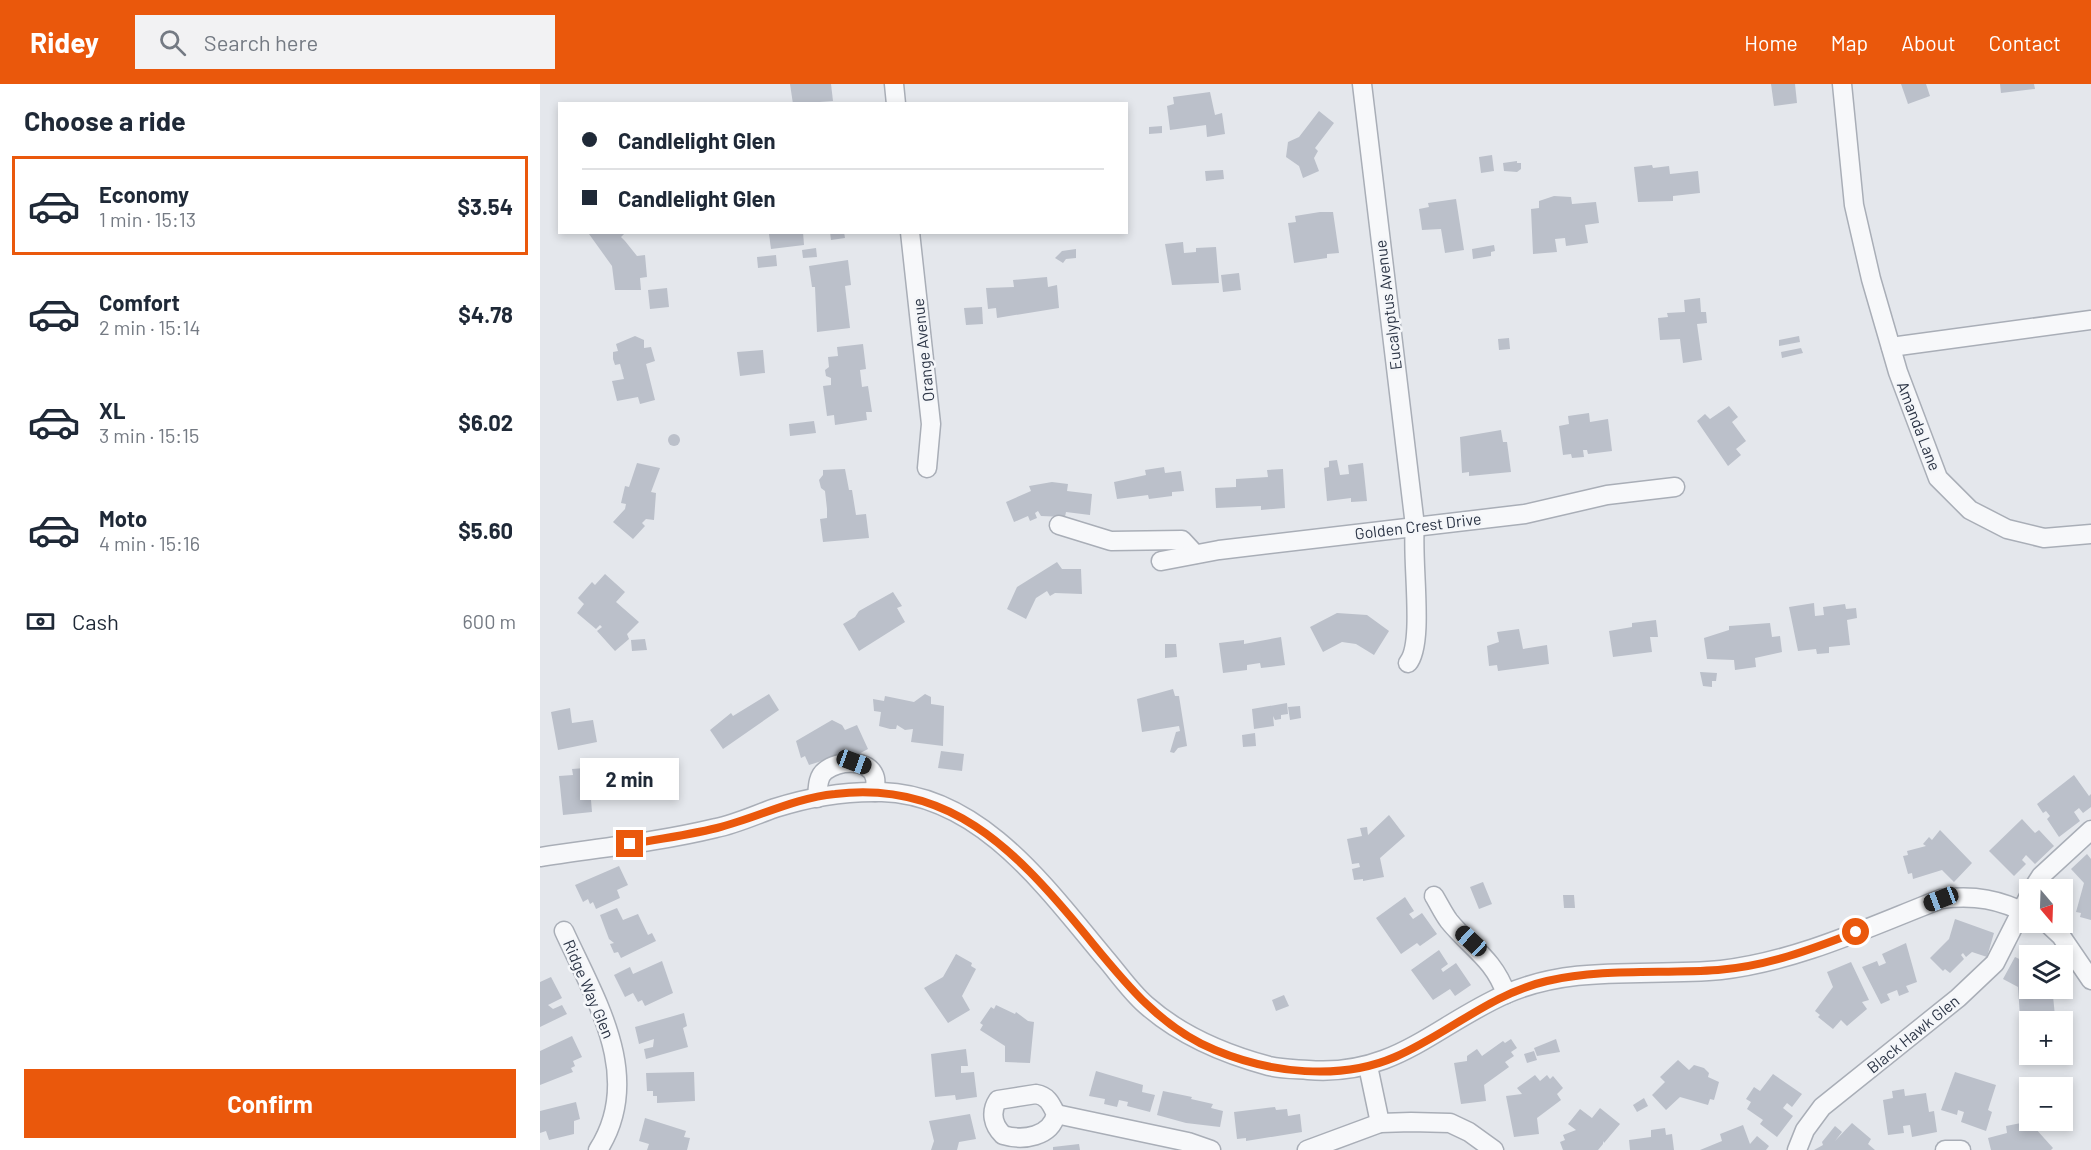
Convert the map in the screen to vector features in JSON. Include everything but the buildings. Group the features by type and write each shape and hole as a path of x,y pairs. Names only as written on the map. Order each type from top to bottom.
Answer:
{"street":[{"path":"894,84 896,102"},
{"name":"Eucalyptus Avenue","path":"1362,84 1415,526 1413,560 1416,645 1408,663"},
{"name":"Amanda Lane","path":"1842,84 1854,205 1871,279 1891,347 1938,478 1970,510 2007,529 2044,538 2091,534"},
{"name":"Orange Avenue","path":"910,234 931,424 927,468"},
{"path":"1891,347 2091,320"},
{"name":"Golden Crest Drive","path":"1161,561 1195,554 1525,514 1607,495 1675,487"},
{"path":"1059,525 1111,542 1182,540 1195,554"},
{"path":"817,798 818,784 824,772 838,765 854,762 869,768 874,776 875,792"},
{"path":"540,857 719,828 779,807 834,794 875,792 928,802 950,810 993,837 1037,877 1142,1001 1163,1019 1214,1050 1275,1067 1329,1072 1368,1066 1395,1057 1506,994 1545,981 1583,974 1720,969 1791,957 1941,899 1961,897 2019,905"},
{"path":"2039,879 2091,830"},
{"path":"1434,896 1449,921 1471,941 1500,975 1506,994"},
{"name":"Black Hawk Glen","path":"1797,1150 1805,1130 1822,1107 1958,998 1995,963 2019,919"},
{"name":"Ridge Way Glen","path":"564,931 609,1030 617,1059 619,1087 615,1112 598,1150"},
{"path":"2058,933 2091,980"},
{"path":"1368,1066 1380,1123"},
{"path":"1056,1114 1188,1142 1211,1150"},
{"path":"1307,1150 1380,1123 1450,1123 1469,1132 1494,1150"},
{"path":"1945,1150 1961,1150"}],"route":[{"path":"630,844 719,828 779,807 834,794 886,792 928,802 950,810 993,837 1037,877 1142,1001 1163,1019 1214,1050 1275,1067 1329,1072 1368,1066 1395,1057 1506,994 1545,981 1583,974 1720,969 1791,957 1856,932"}]}
